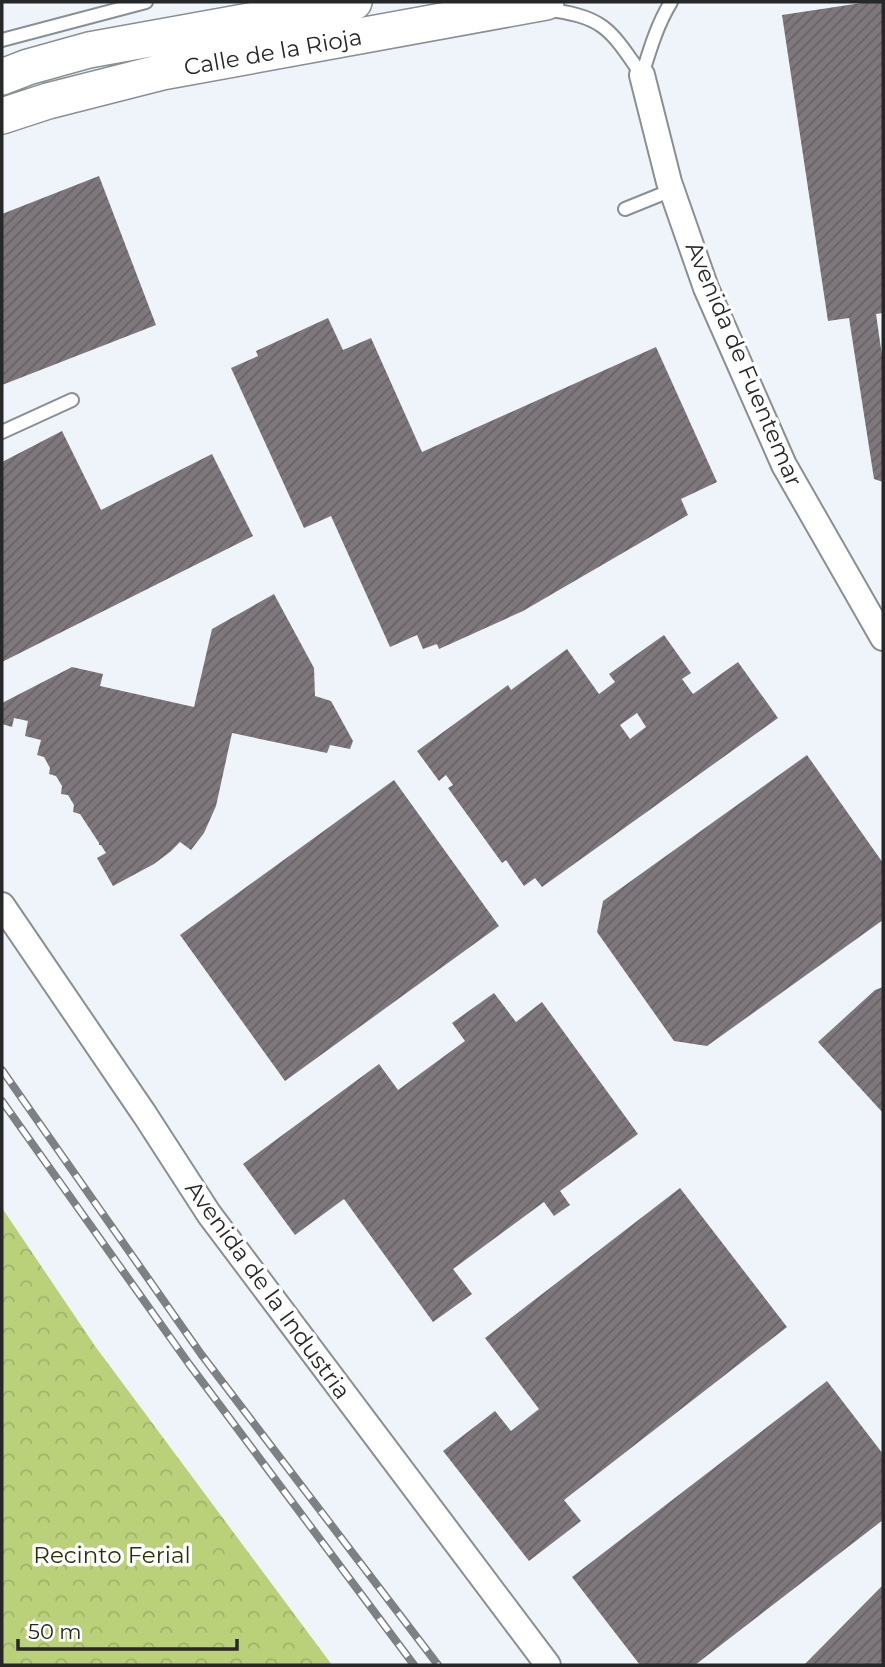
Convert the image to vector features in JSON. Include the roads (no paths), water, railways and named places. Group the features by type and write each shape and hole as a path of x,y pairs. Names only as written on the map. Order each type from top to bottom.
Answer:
{"main road":[{"name":"Calle de la Rioja","path":"2,76 89,50 348,3"},
{"name":"Calle de la Rioja","path":"2,116 48,101 162,72 535,4"}],"street":[{"name":"Avenida de Fuentemar","path":"642,75 672,190 706,288 784,465 883,638"},
{"name":"Avenida de la Industria","path":"2,905 209,1214 548,1665"}],"lane":[{"path":"2,40 146,2"},
{"path":"305,2 348,3"},
{"path":"642,75 652,39 671,2"},
{"path":"535,4 590,19 604,28 642,75"},
{"path":"625,209 672,190"},
{"path":"2,432 72,400"}],"railway":[{"path":"2,1070 201,1354 438,1665"},
{"path":"2,1101 189,1364 414,1665"}],"park label":[{"name":"Recinto Ferial","path":"112,1555"}]}
